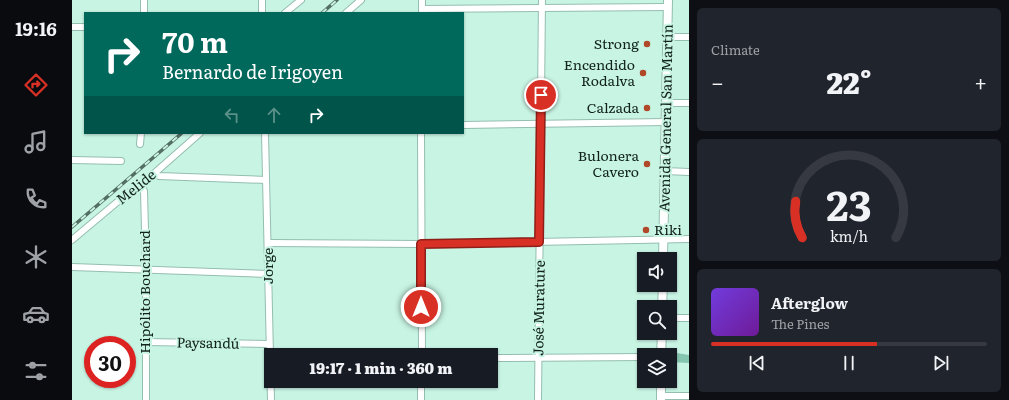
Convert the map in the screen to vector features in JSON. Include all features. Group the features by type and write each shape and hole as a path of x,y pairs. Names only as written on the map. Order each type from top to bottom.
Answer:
{"main road":[{"name":"Avenida General San Martín","path":"663,252 668,3"}],"street":[{"path":"144,0 144,12"},
{"path":"262,0 262,12"},
{"path":"286,12 301,0"},
{"path":"347,12 361,0"},
{"path":"422,0 422,11 668,3"},
{"name":"José Murature","path":"538,400 542,0"},
{"path":"72,27 84,27"},
{"path":"667,36 689,37"},
{"path":"667,103 689,103"},
{"path":"464,125 666,122"},
{"path":"140,144 141,134"},
{"name":"Melide","path":"72,240 128,193 141,185 199,134"},
{"name":"Jorge","path":"266,134 270,348"},
{"path":"421,134 422,348"},
{"path":"72,160 121,161"},
{"path":"665,171 689,172"},
{"path":"154,174 159,176 266,180"},
{"name":"Hipólito Bouchard","path":"141,185 144,191 146,270 146,400"},
{"path":"268,243 421,244 664,238 689,239"},
{"path":"72,267 268,274"},
{"path":"677,318 689,318"},
{"name":"Paysandú","path":"146,342 269,344"},
{"path":"498,358 637,357"},
{"name":"Jorge","path":"270,388 270,400"},
{"path":"421,388 421,400"},
{"path":"661,398 689,396"}],"green space":[{"path":"677,353 689,355 689,363 677,362"}],"railway":[{"path":"323,12 337,0"},
{"path":"72,227 181,134"}],"place":[{"name":"Strong","path":"647,44"},
{"name":"Encendido Rodalva","path":"643,73"},
{"name":"Calzada","path":"647,108"},
{"name":"Bulonera Cavero","path":"647,164"},
{"name":"Riki","path":"646,230"}],"route":[{"path":"421,307 421,244 539,242 541,95"}]}
